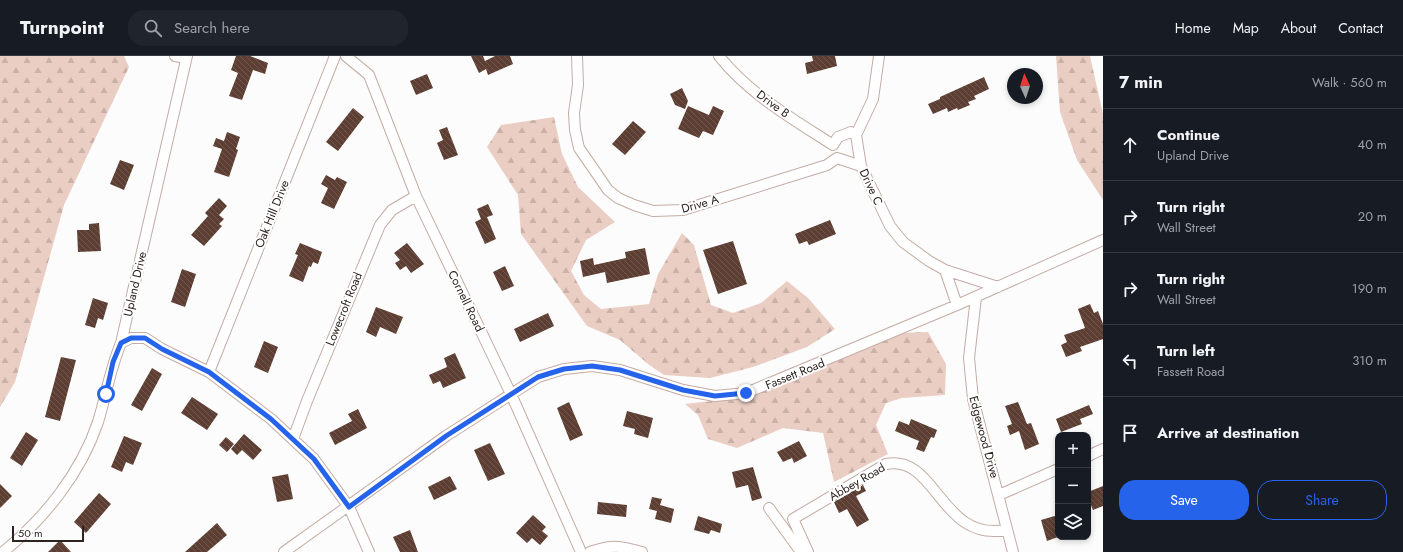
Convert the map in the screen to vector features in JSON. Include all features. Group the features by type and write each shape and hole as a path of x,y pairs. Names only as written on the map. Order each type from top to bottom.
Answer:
{"street":[{"path":"175,56 186,57"},
{"name":"Oak Hill Drive","path":"209,372 335,56"},
{"name":"Cornell Road","path":"346,56 369,74 416,196 511,394 581,552"},
{"name":"Drive A","path":"577,56 578,85 574,113 575,130 579,148 608,190 618,198 634,205 653,210 683,210 826,166 837,158"},
{"name":"Drive B","path":"719,56 745,84 773,106 833,145"},
{"path":"861,166 837,158 833,145 838,137 851,132 856,135 872,99 879,56"},
{"name":"Upland Drive","path":"3,552 28,530 50,506 84,453 97,424 106,394 113,362 121,343 186,57"},
{"name":"Drive C","path":"856,135 861,166 890,226 903,242 929,261 945,270 998,287"},
{"name":"Lowecroft Road","path":"293,439 380,225 392,210 416,196"},
{"name":"Fassett Road","path":"284,552 349,507 446,436 538,377 564,369 592,366 620,370 683,390 715,396 746,393 1103,242"},
{"path":"945,270 957,305"},
{"name":"Edgewood Drive","path":"976,297 969,358 972,399 999,495 1006,530 1013,552"},
{"path":"121,343 131,338 145,338 162,349 209,372 271,419 314,459 349,507 369,552"},
{"path":"1091,455 1103,449"},
{"name":"Abbey Road","path":"808,552 793,520 890,463 905,464 915,469 955,515 972,527 993,533 1006,530"},
{"path":"999,495 1055,470"},
{"path":"769,508 801,552"},
{"path":"590,552 607,546 620,546 642,552"}],"green space":[{"path":"0,56 124,56 129,67 64,205 15,382 0,407"},
{"path":"1056,56 1090,56 1103,114 1103,200 1077,160 1060,112"},
{"path":"554,117 562,154 578,187 615,222 586,240 571,271 584,295 601,309 649,304 658,274 682,233 694,245 711,305 733,313 761,303 787,281 808,298 835,329 807,347 753,367 710,378 664,375 648,364 620,340 587,326 521,234 518,195 487,147 501,125"},
{"path":"928,332 946,364 945,395 902,398 886,403 876,425 888,454 834,482 823,433 783,428 737,448 708,439 698,415 685,404 748,397 899,333"}],"building":[{"path":"236,56 250,56 268,63 265,74 253,70 242,100 229,96 238,73 231,70"},
{"path":"471,56 483,56 485,61 495,56 510,56 513,64 488,75 486,69 479,73"},
{"path":"812,56 835,56 837,66 807,74 805,63 813,61"},
{"path":"427,74 433,88 416,95 410,81"},
{"path":"984,77 989,89 974,96 976,99 968,102 970,105 948,112 947,108 933,114 928,104"},
{"path":"682,88 688,101 685,109 675,105 670,94"},
{"path":"688,106 709,115 713,106 724,111 713,135 703,131 699,138 678,129"},
{"path":"353,108 364,117 338,151 326,142"},
{"path":"633,121 646,132 625,155 612,144"},
{"path":"447,127 458,155 444,160 437,143 443,140 439,130"},
{"path":"227,132 240,137 236,149 238,150 229,177 214,172 222,149 213,146 216,138 224,141"},
{"path":"120,160 134,165 124,190 110,184"},
{"path":"326,175 335,180 337,177 347,182 334,209 321,203 328,188 321,184"},
{"path":"219,198 227,206 219,215 224,219 219,224 222,226 204,246 191,235 208,216 205,213"},
{"path":"488,204 493,215 487,217 496,239 485,244 475,222 481,219 477,209"},
{"path":"830,220 836,234 809,245 807,241 799,244 795,234"},
{"path":"99,223 101,251 78,252 77,230 89,230 89,224"},
{"path":"733,241 747,284 718,294 703,250"},
{"path":"300,243 322,252 318,264 313,262 311,267 309,266 303,282 289,276 298,255 295,254"},
{"path":"407,243 424,264 411,273 406,266 400,270 395,263 400,260 394,253"},
{"path":"645,248 650,274 607,283 605,272 583,277 580,261 593,258 594,265 626,258 625,252"},
{"path":"505,266 514,286 502,291 493,272"},
{"path":"182,269 196,274 185,307 171,302"},
{"path":"93,298 108,303 103,320 98,318 95,328 85,325"},
{"path":"1090,304 1094,313 1098,311 1103,324 1103,339 1080,347 1082,351 1066,357 1061,345 1067,342 1064,335 1085,328 1078,309"},
{"path":"376,307 403,317 396,334 380,327 376,337 366,332"},
{"path":"548,313 554,326 520,342 514,329"},
{"path":"264,341 278,347 268,373 254,367"},
{"path":"455,353 466,378 443,388 440,381 433,384 429,375 447,367 444,358"},
{"path":"61,357 76,360 60,421 45,417"},
{"path":"152,368 162,374 142,411 131,405"},
{"path":"192,397 218,414 207,430 181,413"},
{"path":"569,402 583,435 570,441 557,408"},
{"path":"1018,402 1027,424 1031,423 1039,444 1025,450 1019,431 1010,435 1007,426 1012,424 1005,406"},
{"path":"1089,405 1093,414 1080,419 1082,424 1061,432 1056,419"},
{"path":"358,409 367,428 335,445 329,433 352,421 348,414"},
{"path":"627,411 653,418 648,438 634,434 635,429 623,426"},
{"path":"911,419 937,430 934,438 931,437 924,452 916,449 919,441 895,431 899,421 909,425"},
{"path":"26,432 38,440 22,466 10,458"},
{"path":"244,434 262,450 253,460 242,450 237,455 231,449"},
{"path":"124,436 142,443 133,465 126,462 122,472 111,467"},
{"path":"226,437 234,444 227,452 219,445"},
{"path":"799,441 807,456 794,463 792,458 783,462 777,452"},
{"path":"490,443 505,474 488,481 474,450"},
{"path":"753,467 762,498 752,501 748,485 736,488 732,472"},
{"path":"288,474 293,499 277,502 272,477"},
{"path":"450,476 457,489 434,500 428,487"},
{"path":"0,484 12,496 0,508"},
{"path":"863,485 866,491 856,496 869,520 857,527 847,509 839,513 834,502"},
{"path":"1103,486 1103,506 1093,510 1091,505 1091,491"},
{"path":"99,493 111,504 86,533 74,522"},
{"path":"652,497 662,499 660,505 674,509 671,523 655,519 657,511 649,509"},
{"path":"598,502 627,505 626,517 597,514"},
{"path":"533,515 546,527 542,531 548,536 540,545 532,538 527,543 516,533"},
{"path":"698,516 722,524 720,533 711,530 709,534 694,530"},
{"path":"1055,516 1055,538 1047,541 1041,520"},
{"path":"217,523 227,535 207,552 185,552"},
{"path":"410,530 418,552 400,552 393,537"},
{"path":"60,540 71,552 48,552"}],"route":[{"path":"106,394 113,362 121,343 131,338 145,338 158,344 162,349 209,372 271,419 314,459 349,507 446,436 538,377 564,369 592,366 620,370 683,390 715,396 746,393"}]}
